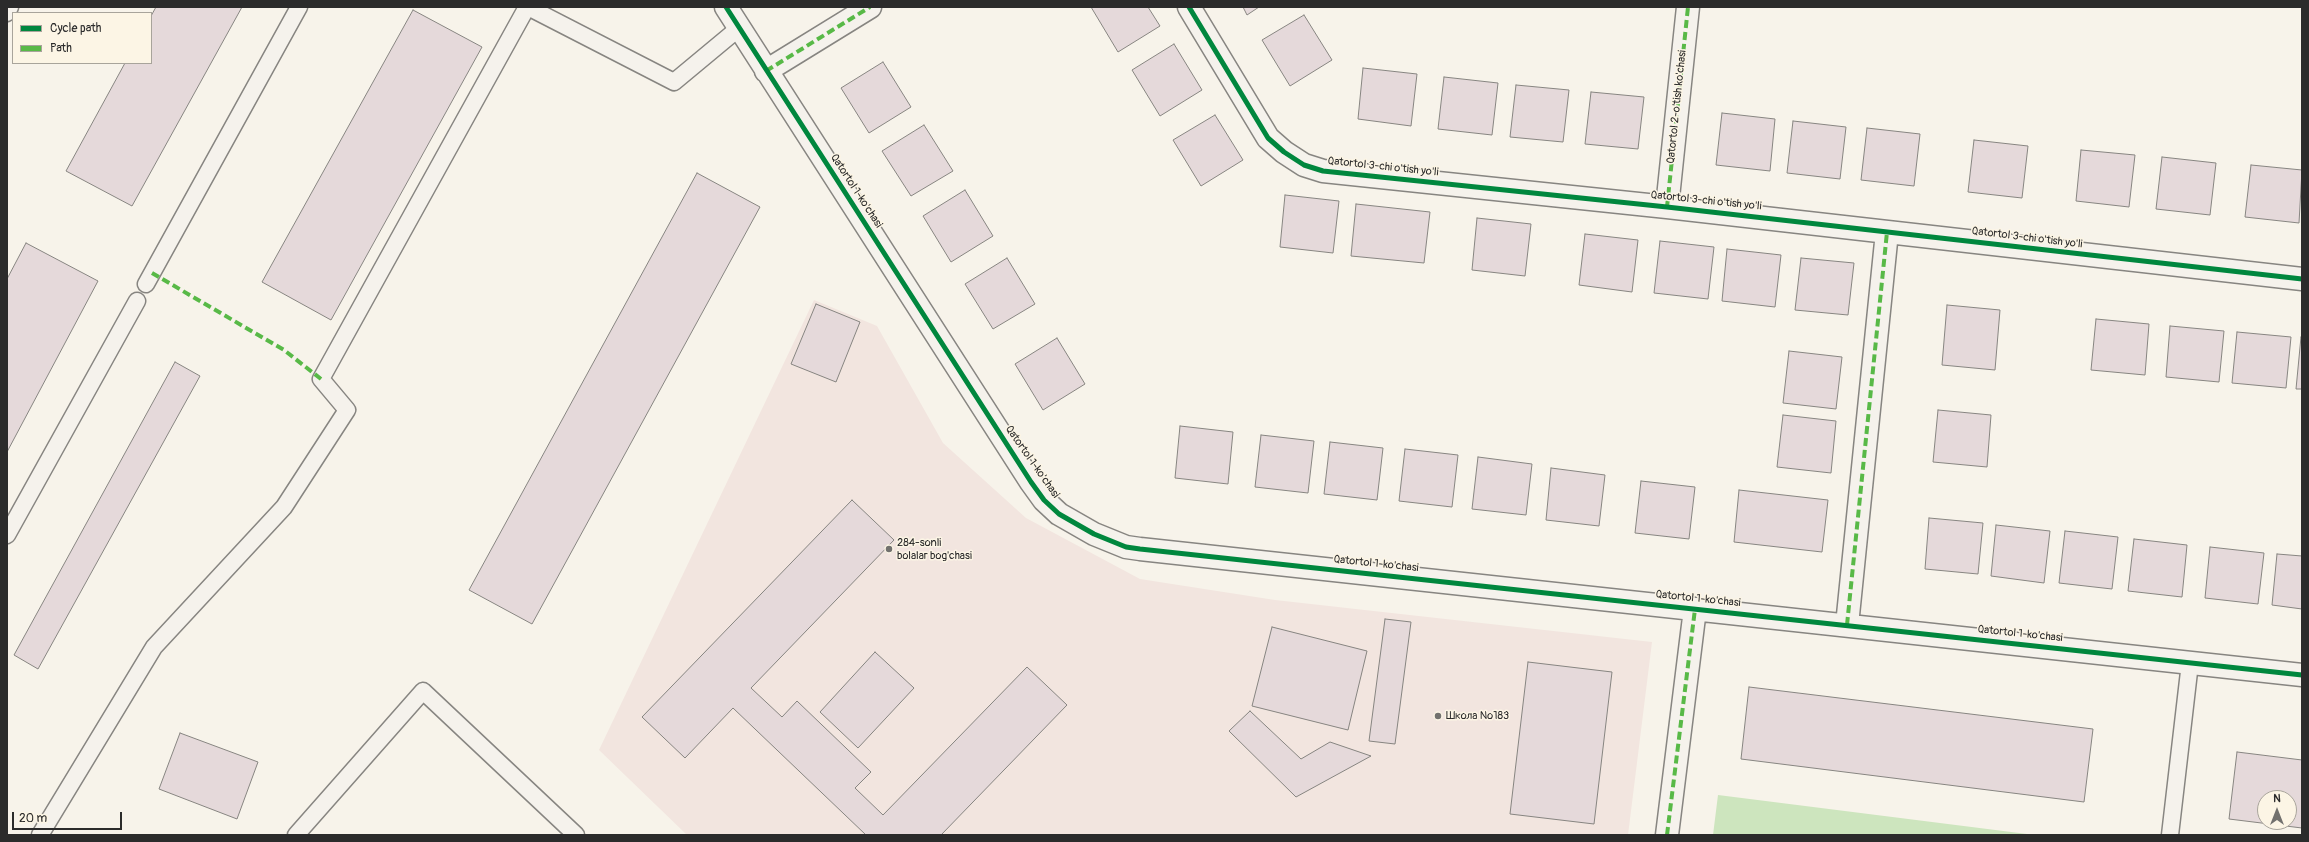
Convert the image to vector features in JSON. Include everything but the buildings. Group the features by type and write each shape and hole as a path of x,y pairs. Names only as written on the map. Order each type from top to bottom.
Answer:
{"street":[{"name":"Qatortol 1-ko'chasi","path":"726,7 1044,500 1059,514 1075,525 1111,542 1140,549 2302,675"},
{"path":"766,71 870,7"},
{"name":"Qatortol 3-chi o'tish yo'li","path":"1189,7 1268,138 1284,152 1304,165 1323,171 1667,207 2302,279"},
{"name":"Qatortol 2-o'tish ko'chasi","path":"1667,207 1688,7"},
{"path":"1847,625 1887,232"},
{"path":"1666,835 1695,609"}],"lane":[{"path":"7,13 10,7"},
{"path":"146,284 299,7"},
{"path":"40,835 154,647 284,508 347,410 322,379 527,7 674,82 739,28"},
{"path":"7,535 136,301"},
{"path":"2170,835 2190,663"},
{"path":"296,835 423,690 576,835"}],"shaded area":[{"name":"284-sonli bolalar bog'chasi","path":"814,300 877,326 943,443 1026,518 1140,579 1275,600 1652,642 1628,835 687,835 599,750"}],"green space":[{"path":"1718,795 2035,835 1713,835"}],"marked path":[{"path":"766,71 870,7"},
{"path":"1667,207 1688,7"},
{"path":"1847,625 1887,232"},
{"path":"152,273 284,350 321,379"},
{"path":"1667,835 1695,609"}],"cycle path":[{"path":"726,7 1031,482 1044,500 1059,514 1094,534 1126,547 1140,549 2302,675"},
{"path":"1189,7 1268,138 1284,152 1304,165 1323,171 1667,207 2302,279"}],"place":[{"name":"284-sonli bolalar bog'chasi","path":"889,549"},
{"name":"Школа №183","path":"1438,716"}]}
